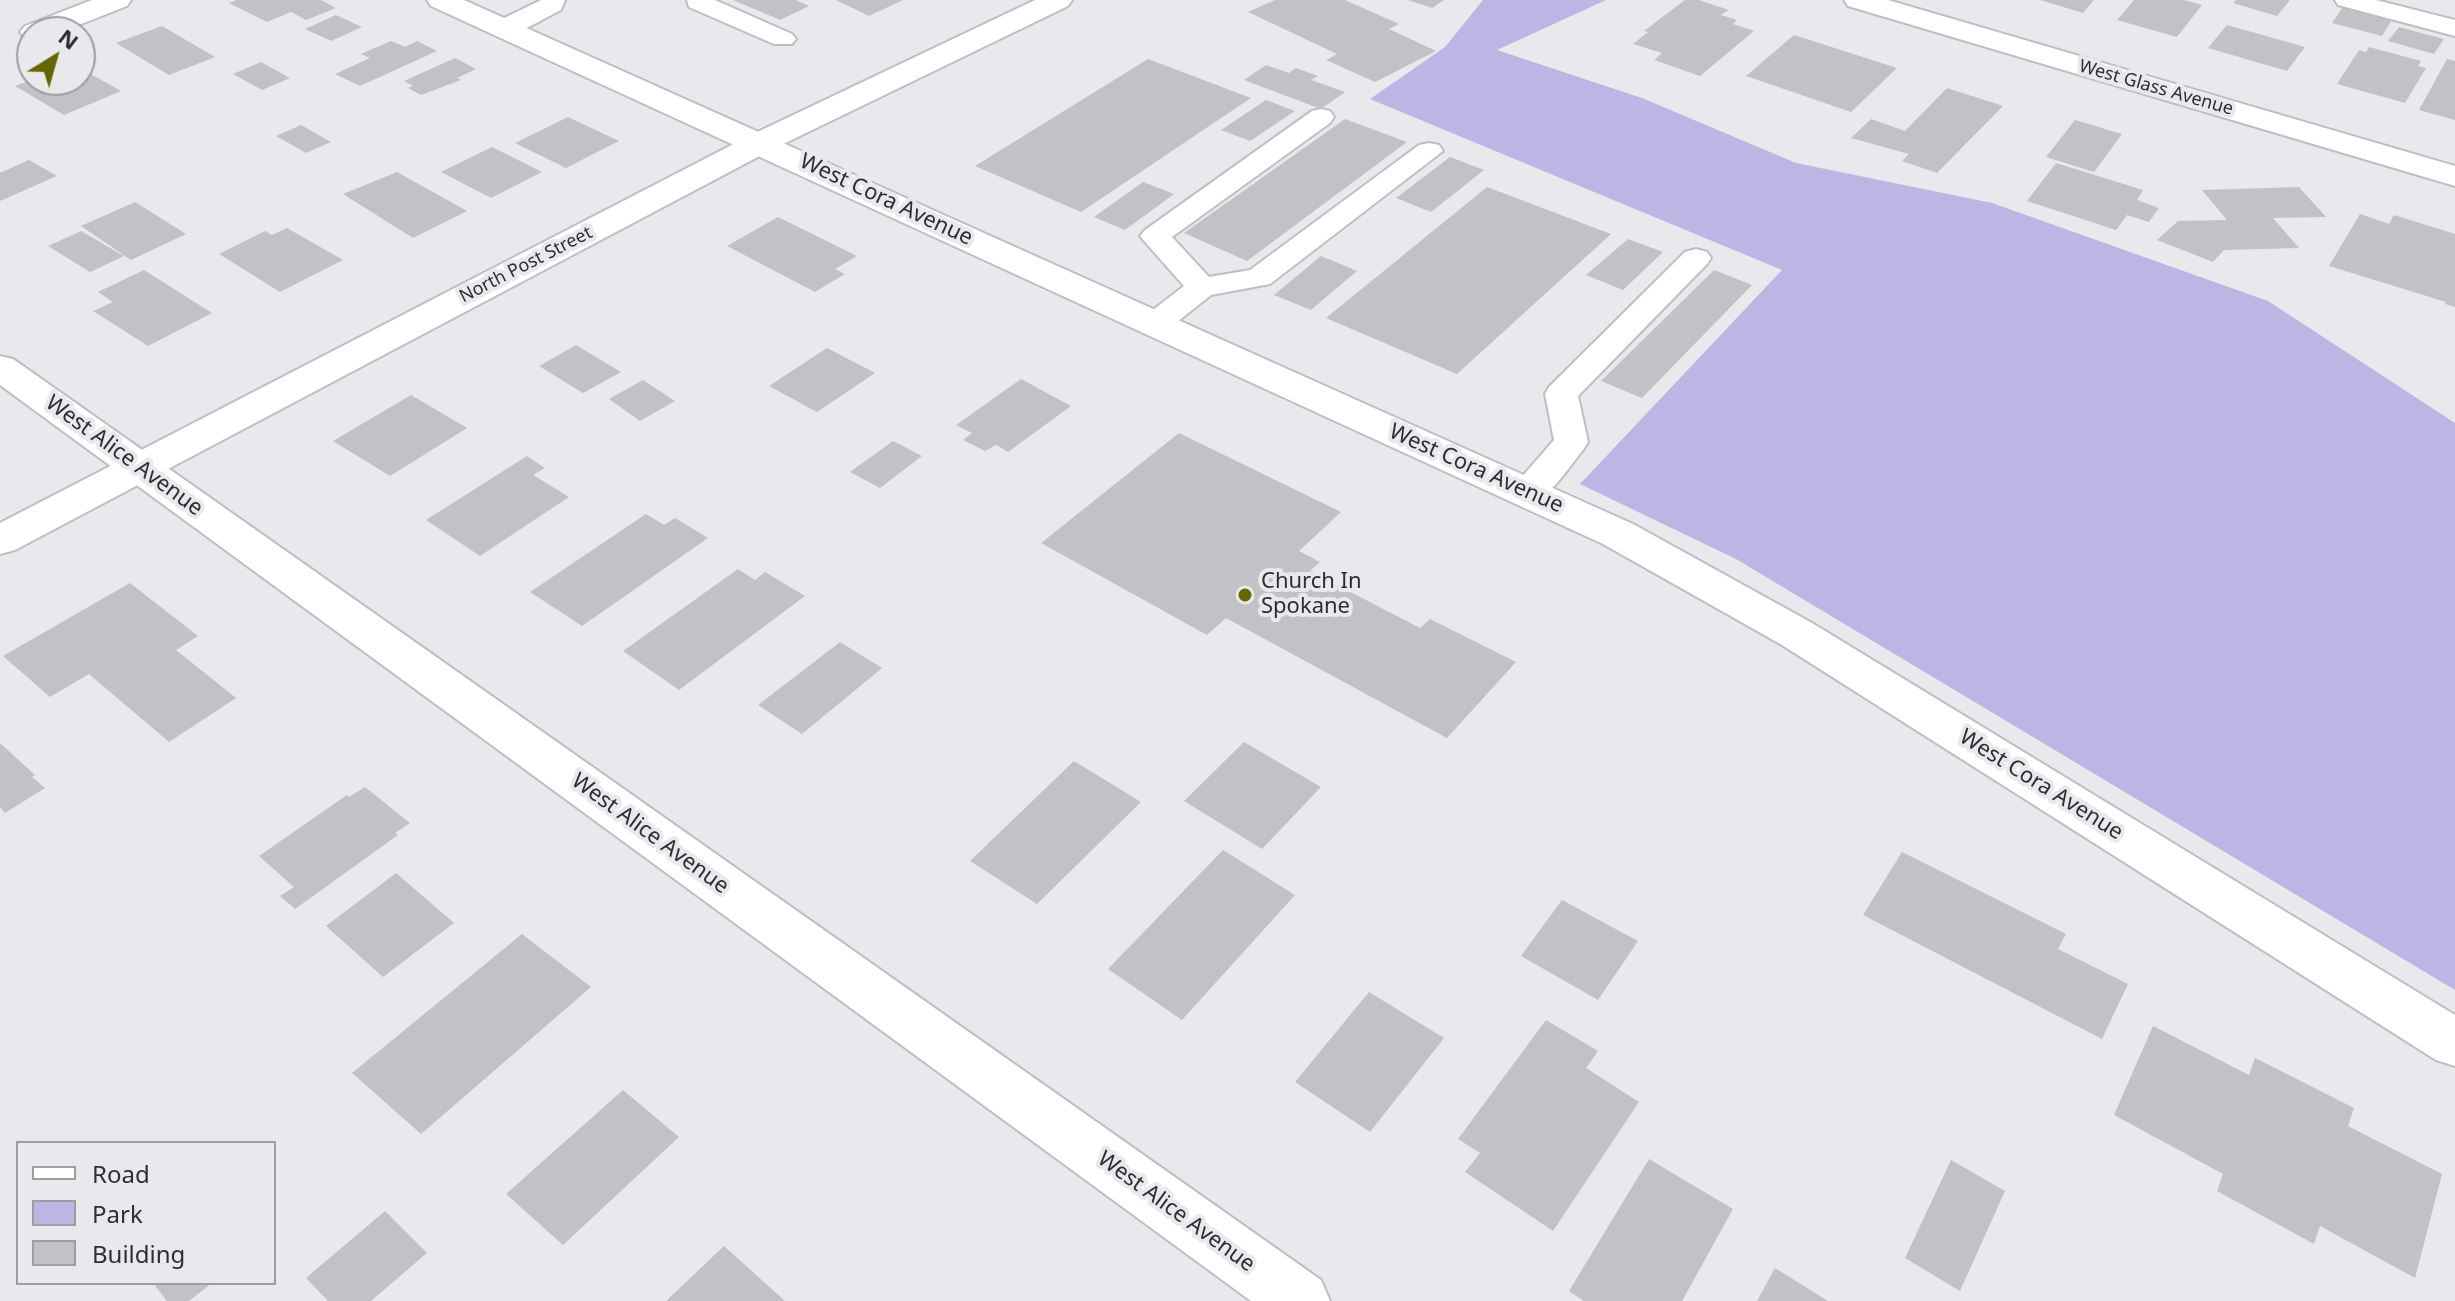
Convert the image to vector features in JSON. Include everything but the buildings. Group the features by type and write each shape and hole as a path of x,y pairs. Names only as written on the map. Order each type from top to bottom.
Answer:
{"street":[{"path":"75,16 117,0"},
{"name":"West Cora Avenue","path":"441,0 1618,534 1797,634 2455,1043"},
{"name":"North Post Street","path":"0,540 760,143 1058,0"},
{"name":"West Glass Avenue","path":"1858,0 2455,176"},
{"name":"West Alice Avenue","path":"0,367 1300,1301"}],"lane":[{"path":"503,28 552,5 553,0"},
{"path":"703,0 698,2 783,39"},
{"path":"2347,0 2455,28"},
{"path":"1202,287 1155,236 1321,117"},
{"path":"1156,323 1202,287 1259,278 1429,151"},
{"path":"1527,493 1571,442 1561,394 1696,258"}],"green space":[{"path":"1483,0 1606,0 1497,50 1642,98 1796,163 1992,203 2268,301 2455,423 2455,990 1736,559 1580,484 1782,270 1370,99 1445,47"}],"place":[{"name":"Church In Spokane","path":"1245,595"}]}
